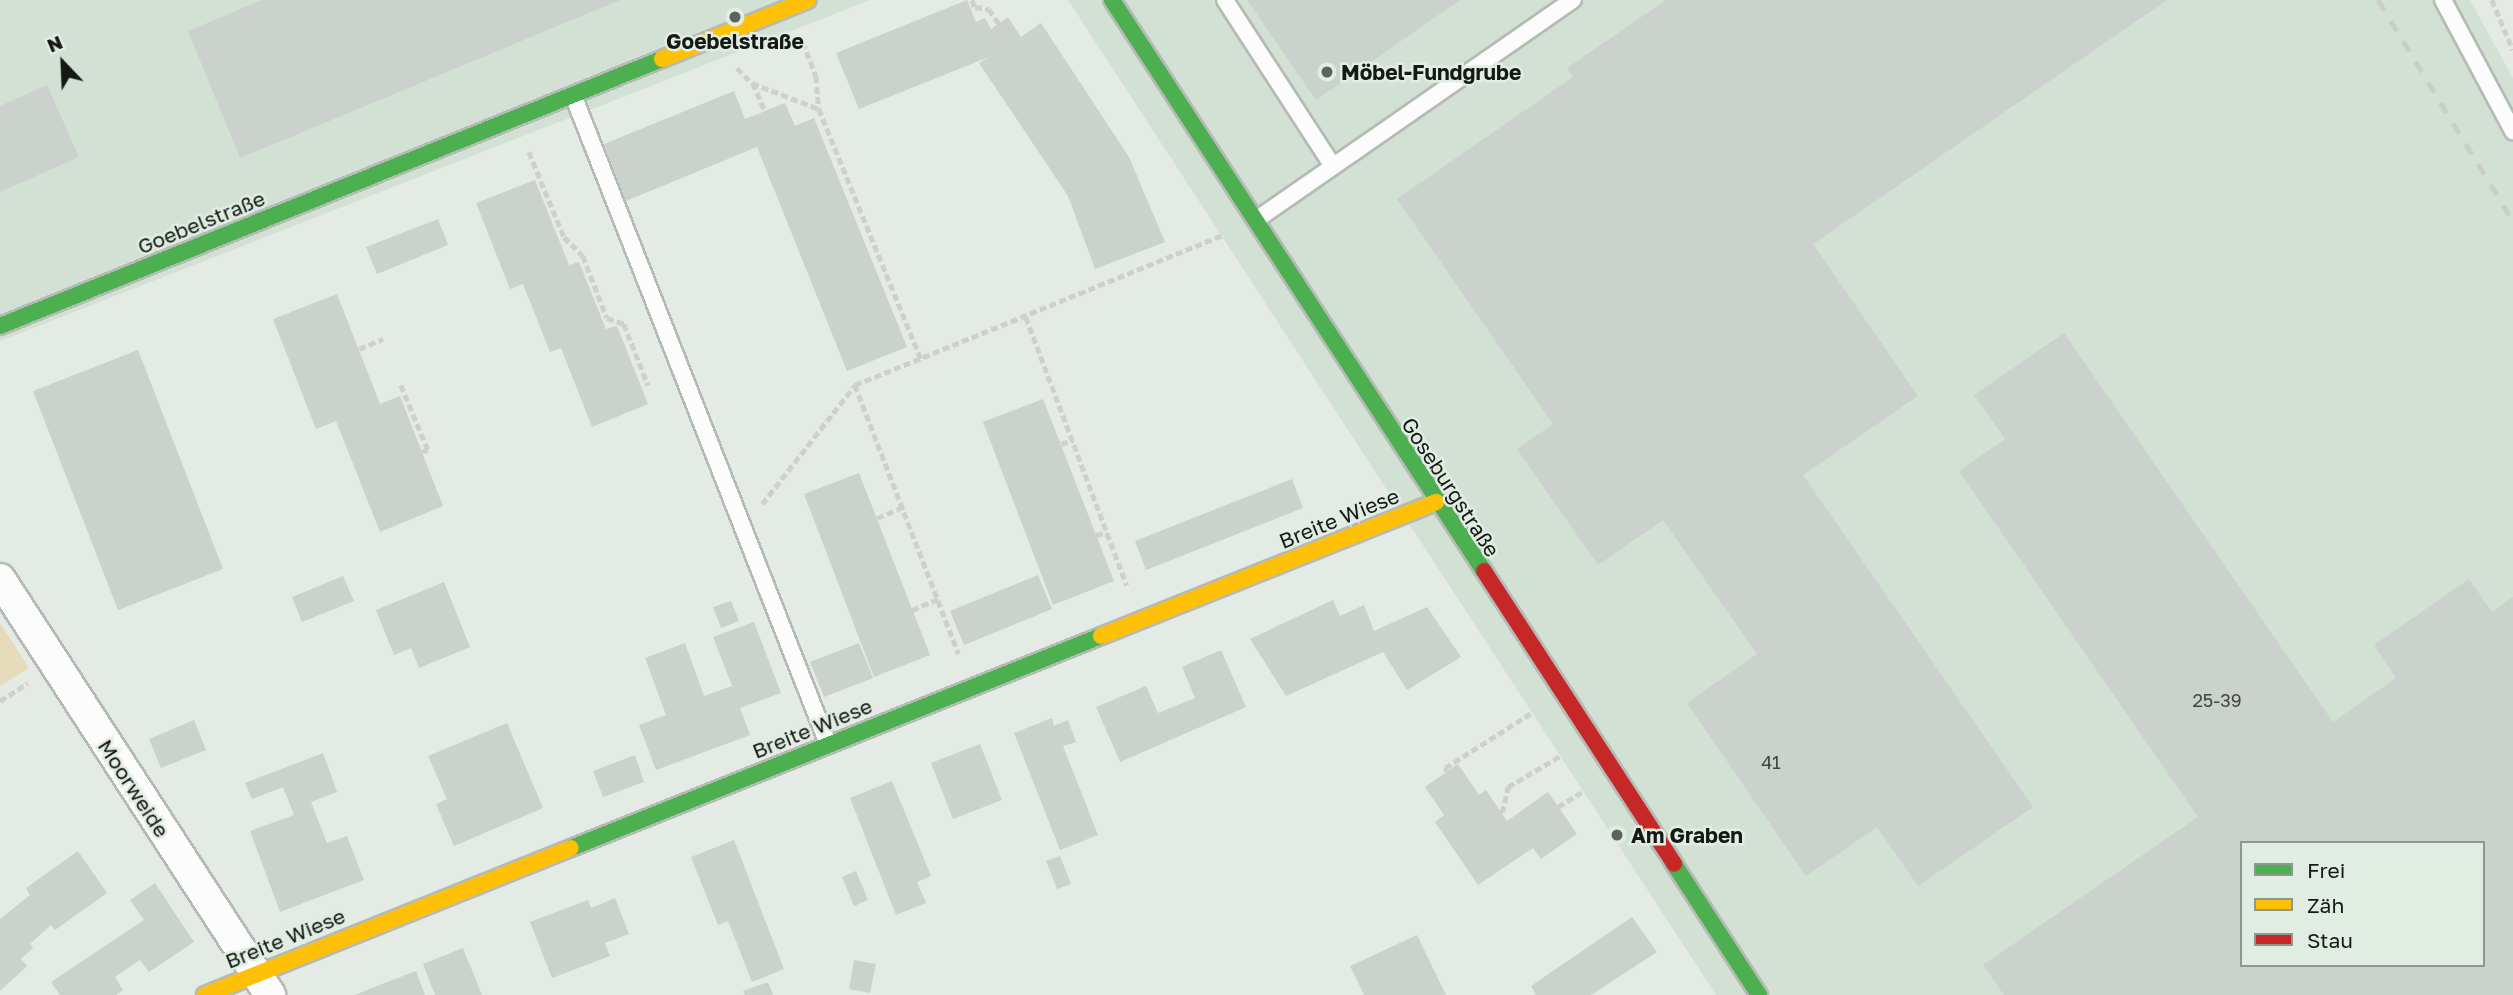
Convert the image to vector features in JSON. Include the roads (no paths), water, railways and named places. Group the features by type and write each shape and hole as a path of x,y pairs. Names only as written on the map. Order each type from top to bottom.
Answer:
{"street":[{"name":"Goebelstraße","path":"0,326 808,0"},
{"name":"Goseburgstraße","path":"1112,0 1759,995"},
{"name":"Breite Wiese","path":"205,995 262,984 828,744 1436,502"},
{"name":"Moorweide","path":"0,579 262,984"}],"lane":[{"path":"1225,0 1333,166"},
{"path":"1255,221 1573,0"},
{"path":"2443,0 2513,131"},
{"path":"573,95 828,744"}],"railway":[{"path":"2378,0 2513,221"}],"place":[{"name":"Goebelstraße","path":"735,17"},
{"name":"Möbel-Fundgrube","path":"1327,72"},
{"name":"Am Graben","path":"1617,835"}]}
